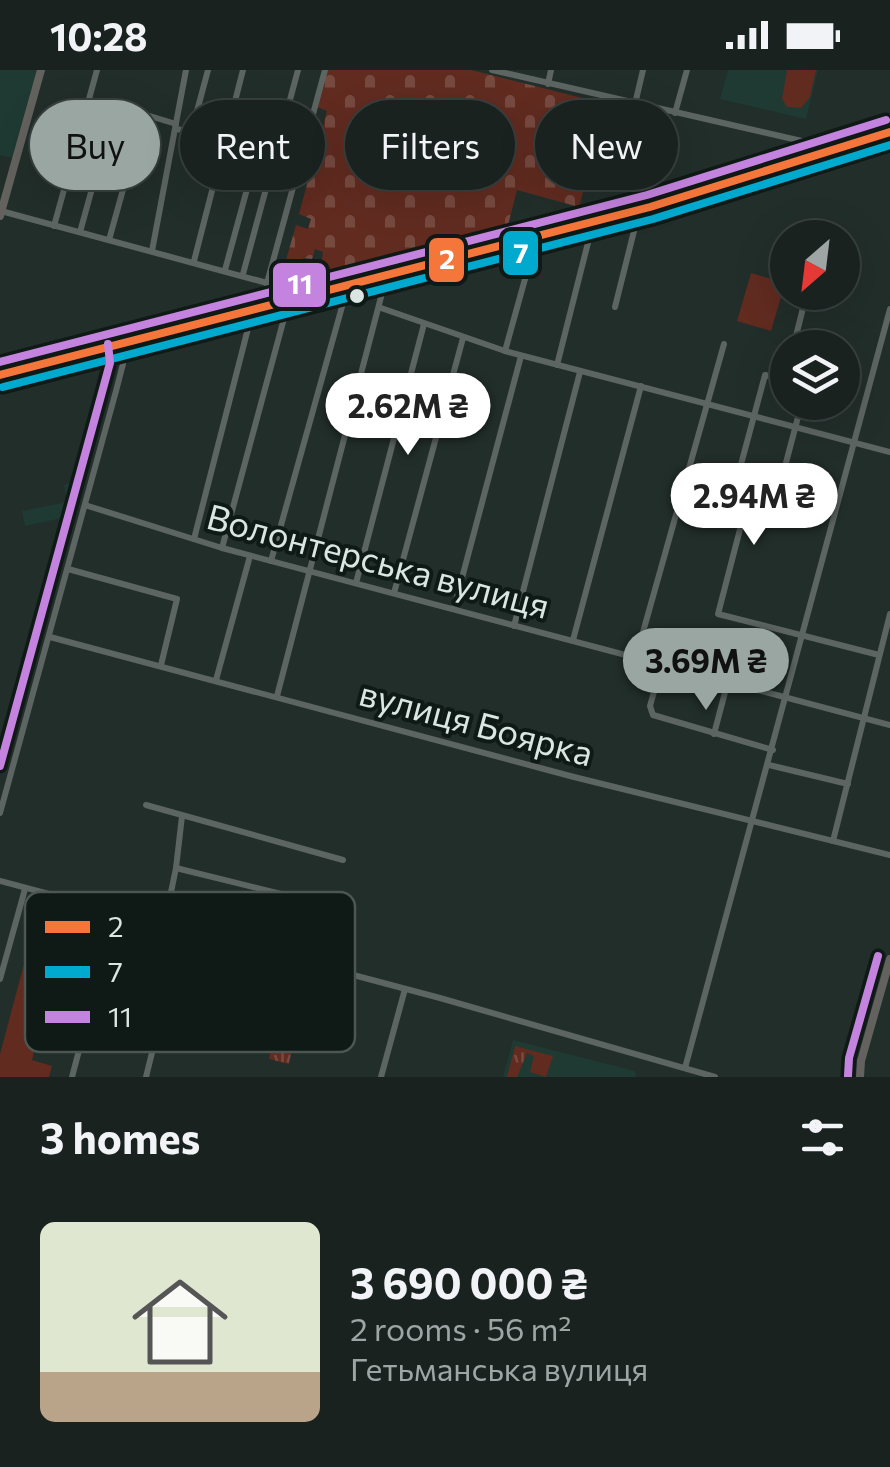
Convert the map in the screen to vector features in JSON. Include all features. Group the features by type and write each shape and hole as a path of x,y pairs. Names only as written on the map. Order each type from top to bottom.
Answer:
{"main road":[{"path":"1,214 4,190 41,70"},
{"path":"0,375 387,274 593,225 890,132"},
{"path":"856,1077 890,959"}],"street":[{"path":"54,226 97,70"},
{"path":"152,250 186,70"},
{"path":"80,232 113,113 127,109 188,131 194,126 208,70"},
{"path":"194,262 243,70"},
{"path":"243,274 298,70"},
{"path":"271,304 268,284 325,70"},
{"path":"492,70 614,100"},
{"path":"548,84 551,70"},
{"path":"632,100 643,70"},
{"path":"678,102 687,70"},
{"path":"678,114 806,142 813,156"},
{"path":"109,240 123,190"},
{"path":"226,270 247,190"},
{"path":"1,214 152,250 268,284"},
{"path":"504,351 536,243 593,225 637,219 615,307"},
{"path":"557,365 593,225"},
{"path":"278,696 387,274"},
{"path":"271,561 344,296 343,286"},
{"path":"222,548 286,311 283,302"},
{"path":"381,308 521,356 890,452"},
{"path":"194,538 253,309"},
{"path":"685,1068 890,309"},
{"path":"356,583 424,324"},
{"path":"394,593 463,338"},
{"path":"0,813 123,364 120,342"},
{"path":"636,657 724,344"},
{"path":"454,608 521,356"},
{"path":"514,626 580,372"},
{"path":"770,376 765,375 736,483 778,494 798,420"},
{"path":"573,640 641,386"},
{"path":"355,404 438,427"},
{"path":"751,487 718,614 879,655"},
{"name":"Волонтерська вулиця","path":"85,506 250,556 890,725"},
{"path":"216,680 250,556"},
{"path":"68,569 177,598 162,666"},
{"path":"833,841 890,614"},
{"name":"вулиця Боярка","path":"50,637 890,855"},
{"path":"662,663 649,712 773,750"},
{"path":"714,734 728,681"},
{"path":"769,765 848,784"},
{"path":"146,805 344,860"},
{"path":"171,892 182,816"},
{"path":"176,868 273,892"},
{"path":"0,882 39,892"},
{"path":"0,979 25,888"},
{"path":"355,975 715,1077"},
{"path":"381,1077 404,988"},
{"path":"72,1077 79,1052"},
{"path":"146,1077 152,1052"}],"shaded area":[{"path":"0,70 37,70 12,158 0,155"},
{"path":"728,70 818,70 806,119 720,99"},
{"path":"64,485 84,487 75,520 62,518 25,526 22,511 67,502"},
{"path":"513,1040 635,1071 636,1077 503,1077"}],"green space":[{"path":"326,70 471,70 590,100 535,100 535,190 583,190 579,207 517,190 507,229 330,277 321,266 323,252 315,249 312,259 303,258 305,284 280,290 296,225 308,229 311,219 299,214 306,190 325,190 327,111 325,100 317,100"},
{"path":"787,70 816,70 810,97 801,108 787,107 782,99"},
{"path":"751,273 770,279 770,310 777,310 771,330 737,321"},
{"path":"25,960 25,1052 34,1052 32,1060 52,1066 49,1077 0,1077 0,1054"},
{"path":"515,1046 553,1056 546,1077 530,1072 534,1056 527,1053 517,1077 507,1077"},
{"path":"271,1052 292,1052 289,1064 269,1059"}],"transit line":[{"name":"11","path":"0,362 647,195 886,120"},
{"name":"2","path":"0,375 650,207 890,132"},
{"name":"7","path":"3,387 653,219 890,145"},
{"name":"11","path":"0,766 110,363 108,344"},
{"name":"11","path":"848,1076 849,1058 878,956"}]}
